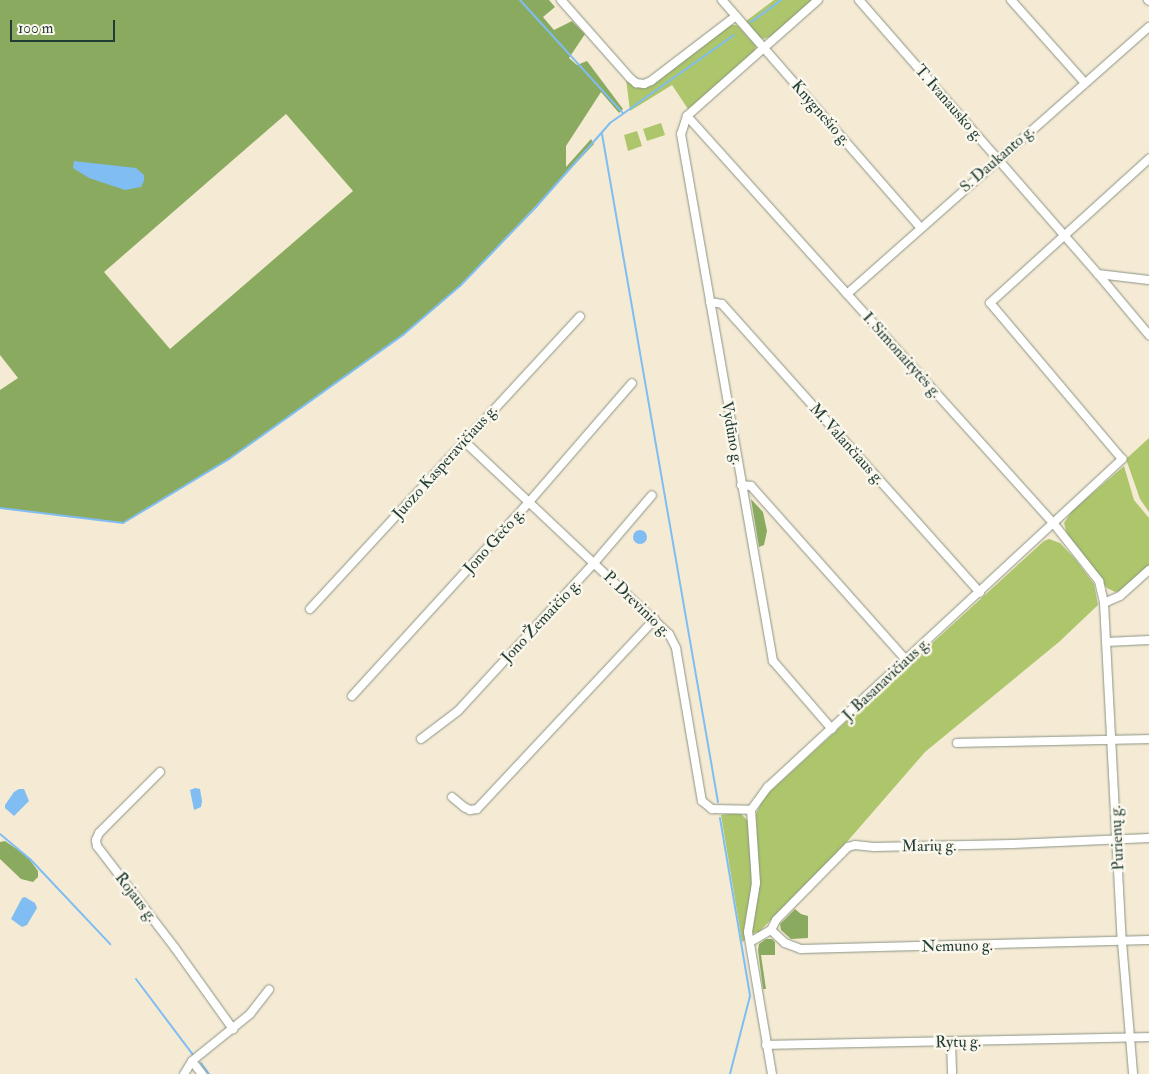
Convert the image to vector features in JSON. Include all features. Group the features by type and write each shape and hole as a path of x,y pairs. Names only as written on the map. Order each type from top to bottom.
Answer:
{"street":[{"path":"561,0 630,78 636,83 644,84 651,81 736,16"},
{"name":"Knygnešio g.","path":"722,0 920,227"},
{"path":"687,116 818,0"},
{"name":"T. Ivanausko g.","path":"859,0 1149,335"},
{"path":"1011,0 1085,83"},
{"name":"S. Daukanto g.","path":"847,294 920,227 1149,26"},
{"name":"I. Simonaitytės g.","path":"687,116 1054,524 1098,581 1104,602"},
{"name":"Vydūno g.","path":"687,116 681,134 773,661 832,729"},
{"path":"1064,235 1149,159"},
{"name":"J. Basanavičiaus g.","path":"751,810 762,793 980,593 1122,459 990,303 1064,235"},
{"path":"1098,274 1149,280"},
{"name":"M. Valančiaus g.","path":"710,302 722,304 980,593"},
{"name":"Juozo Kasperavičiaus g.","path":"310,609 580,316"},
{"name":"Jono Gečo g.","path":"352,696 529,502 632,383"},
{"name":"P. Drevinio g.","path":"464,441 669,634 676,648 702,801 712,809 751,810"},
{"path":"741,485 751,486 906,660"},
{"name":"Jono Žemaičio g.","path":"421,740 458,711 594,563 652,495"},
{"path":"1104,602 1120,596 1149,570"},
{"name":"Purienų g.","path":"1104,602 1122,942 1133,1074"},
{"path":"452,797 470,810 477,809 655,619"},
{"path":"1106,642 1149,640"},
{"path":"956,743 1149,739"},
{"name":"Rojaus g.","path":"160,772 99,833 96,840 97,846 234,1029"},
{"path":"751,810 756,883 748,923 772,1074"},
{"name":"Marių g.","path":"750,942 771,930 776,920 841,854 848,847 855,845 874,847 1003,844 1149,838"},
{"name":"Nemuno g.","path":"771,930 785,944 801,949 1149,940"},
{"path":"184,1074 192,1061 234,1029 250,1014 269,990"},
{"name":"Rytų g.","path":"766,1045 1149,1037"},
{"path":"951,1042 952,1074"},
{"path":"192,1061 202,1074"}],"green space":[{"path":"0,0 549,0 555,7 543,17 554,30 572,21 585,34 569,58 577,65 587,61 623,109 619,113 601,92 566,146 566,167 591,139 594,144 460,286 404,334 229,459 123,523 0,508 0,390 18,378 0,355","holes":["286,114 353,191 170,349 104,272"]},
{"path":"774,0 814,0 773,36 763,39 757,36 746,21"},
{"path":"730,25 737,25 756,46 754,52 688,109 672,85 630,111 626,79 636,86 644,88 654,83"},
{"path":"661,123 665,135 647,141 643,129"},
{"path":"637,131 642,146 628,151 624,135"},
{"path":"1149,438 1149,512 1140,499 1126,459"},
{"path":"1124,466 1134,500 1149,518 1149,566 1120,591 1115,592 1107,588 1067,534 1064,523 1072,511"},
{"path":"751,499 763,512 767,531 764,545 759,547"},
{"path":"1049,539 1060,543 1094,584 1098,605 1059,642 925,752 846,843 759,932 753,933 751,930 759,886 756,814 764,797 1044,541"},
{"path":"741,814 749,822 751,862 751,890 744,929 745,940 742,942 721,815"},
{"path":"5,841 27,856 38,871 38,877 33,882 21,879 0,859 0,842"},
{"path":"795,909 801,914 808,916 808,938 791,939 781,930 780,924"},
{"path":"766,939 772,939 775,942 775,955 761,955 766,989 763,989 758,950 759,944"}],"water":[{"path":"74,161 136,168 144,175 144,181 141,187 125,190 89,178 73,168"},
{"path":"637,530 643,530 647,537 643,544 637,544 633,540 633,534"},
{"path":"24,789 29,801 14,816 5,808 5,805 14,792"},
{"path":"200,789 202,801 201,807 194,810 190,790"},
{"path":"25,897 35,903 37,908 27,925 22,927 11,919 22,898"}],"waterway":[{"path":"520,0 623,113"},
{"path":"751,22 781,0"},
{"path":"0,508 123,523 229,459 404,334 460,286 536,207 610,123 734,35"},
{"path":"602,134 718,802"},
{"path":"720,818 750,996 730,1074"},
{"path":"0,834 30,859 110,944"},
{"path":"136,979 193,1055"},
{"path":"201,1063 209,1074"}]}
